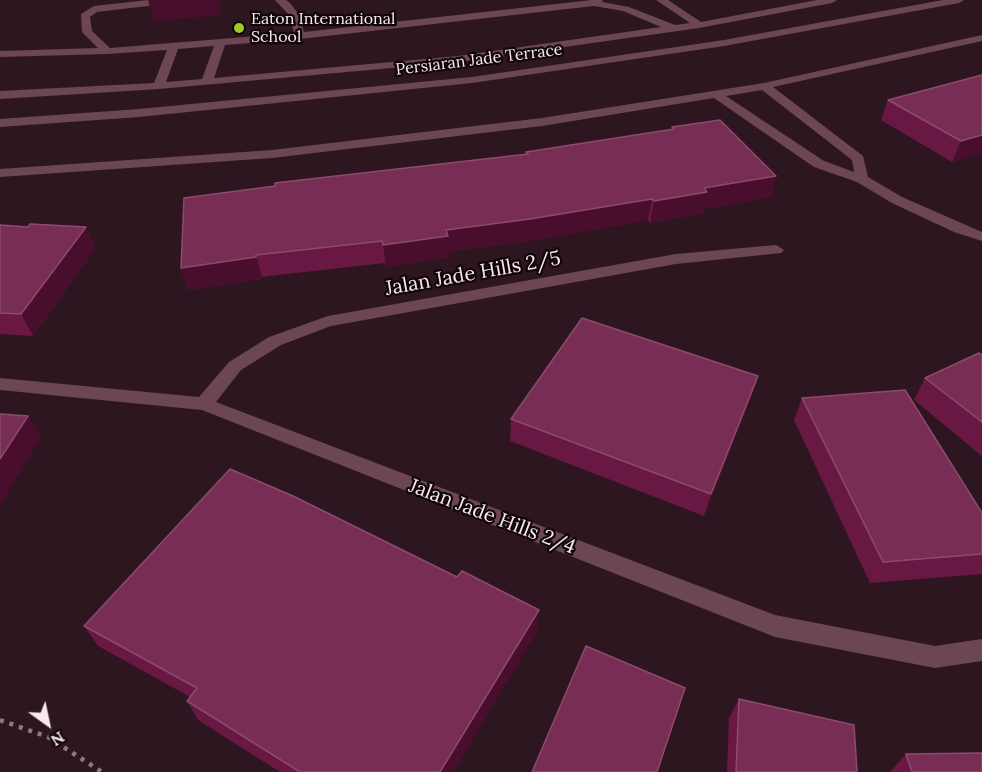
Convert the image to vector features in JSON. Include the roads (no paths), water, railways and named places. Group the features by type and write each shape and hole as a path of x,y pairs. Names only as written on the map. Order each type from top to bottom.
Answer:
{"street":[{"path":"280,0 294,15 300,36"},
{"path":"661,0 699,25"},
{"name":"Persiaran Jade Terrace","path":"0,95 159,86 458,59 699,25 832,0"},
{"name":"Persiaran Jade Terrace","path":"0,123 139,113 472,80 724,43 959,0"},
{"path":"107,51 87,32 85,16 94,9 156,2"},
{"path":"0,54 107,51 220,43 596,2 626,9 673,28"},
{"path":"0,173 272,154 542,122 764,86 982,38"},
{"path":"207,81 220,43"},
{"path":"159,86 173,47"},
{"path":"764,86 858,159 862,180"},
{"path":"716,94 819,164 862,180 897,200 959,229 982,237"},
{"name":"Jalan Jade Hills 2/5","path":"204,404 235,366 274,341 328,321 676,259 777,250"},
{"name":"Jalan Jade Hills 2/4","path":"0,384 204,404 775,627 935,657 982,650"}],"place":[{"name":"Eaton International School","path":"239,28"}]}
